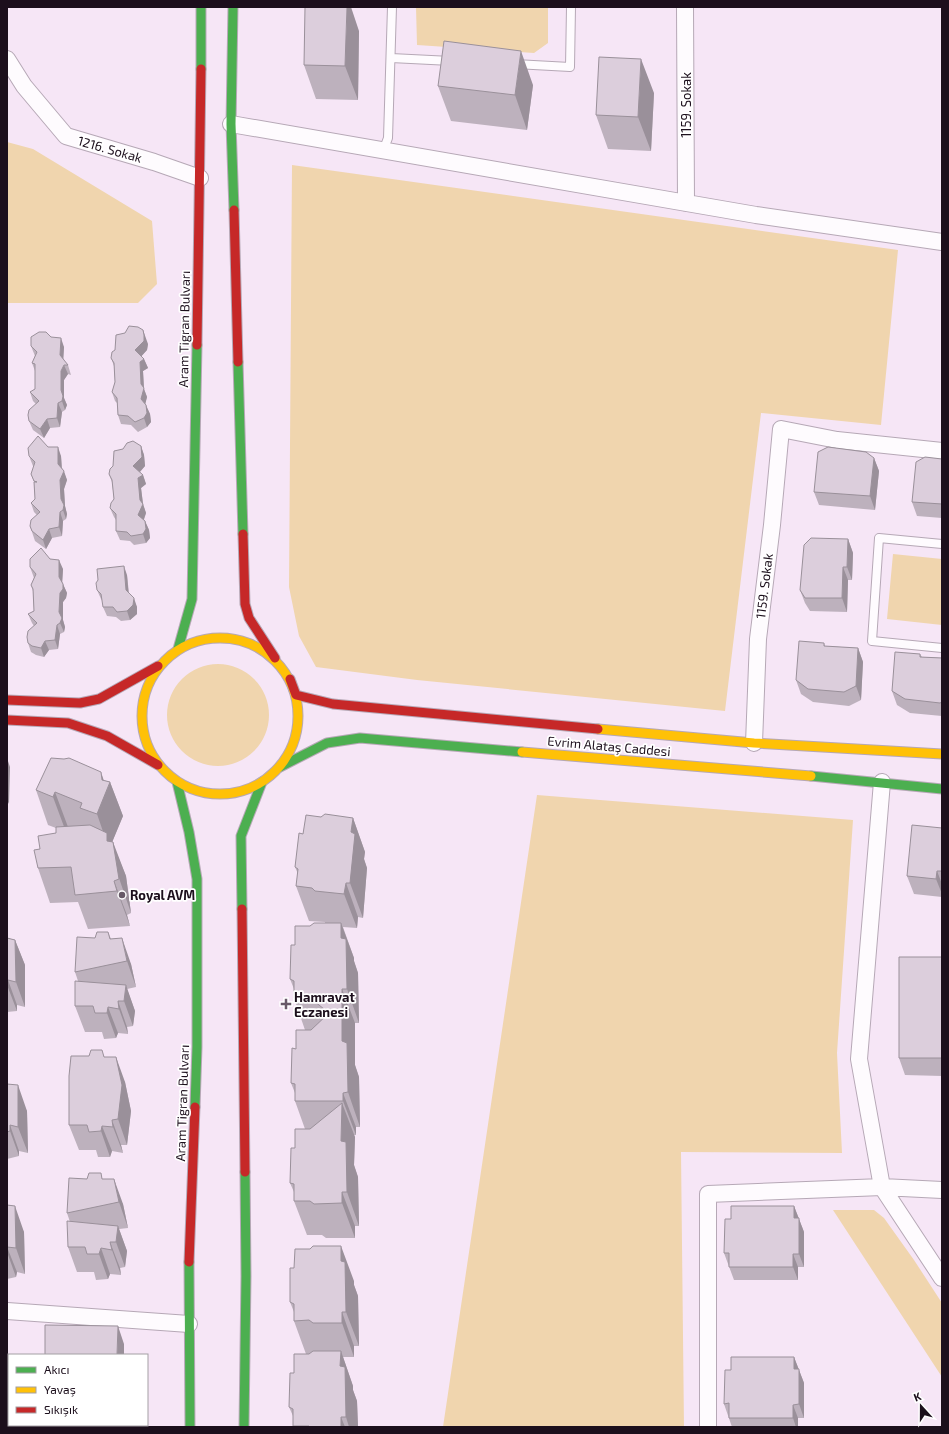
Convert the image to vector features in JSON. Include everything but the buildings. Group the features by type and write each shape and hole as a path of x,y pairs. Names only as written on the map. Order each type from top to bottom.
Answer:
{"main road":[{"name":"Aram Tigran Bulvarı","path":"178,649 192,599 200,178 201,7"},
{"path":"233,7 231,124 245,604 250,618 290,679 296,695 333,704 754,743 942,754"},
{"path":"7,700 80,703 99,699 158,666 178,649 202,639 228,637 253,644 275,658"},
{"path":"158,666 145,690 141,715 145,742 158,765"},
{"path":"7,720 68,723 107,736 158,765 177,782 197,791 220,795 242,791 262,782 280,767 292,748 298,724 298,701 290,679"},
{"name":"Evrim Alataş Caddesi","path":"280,767 327,743 360,738 882,782 942,789"},
{"name":"Aram Tigran Bulvarı","path":"177,782 189,832 197,879 197,1046 188,1276 190,1427"},
{"path":"244,1427 246,1276 241,836 262,782"}],"street":[{"name":"1159. Sokak","path":"685,7 686,203"},
{"name":"1216. Sokak","path":"7,59 24,86 66,136 154,162 200,178"},
{"path":"231,124 756,215 942,242"},
{"name":"1159. Sokak","path":"754,743 758,639 772,525 781,429 837,440 942,451"},
{"path":"882,782 859,1059 882,1187 942,1278"},
{"path":"708,1427 708,1194 882,1187 942,1190"},
{"path":"7,1311 189,1324"}],"lane":[{"path":"383,151 388,138 392,7"},
{"path":"508,64 570,66 571,7"},
{"path":"391,58 461,62"},
{"path":"942,544 879,538 872,641 942,648"}],"shaded area":[{"path":"416,7 548,7 548,43 534,53 417,45"},
{"path":"7,142 33,149 152,221 157,284 138,303 7,303"},
{"path":"292,165 898,250 881,425 761,413 725,711 417,680 316,667 299,636 289,587"},
{"path":"893,554 942,559 942,625 887,619"},
{"path":"218,664 237,668 254,679 265,696 269,715 265,734 254,751 237,762 218,766 199,762 182,751 171,734 167,715 171,696 182,679 199,668"},
{"path":"537,795 853,820 837,1053 842,1153 681,1152 684,1427 443,1427"},
{"path":"833,1210 874,1210 884,1218 914,1260 942,1303 942,1377"}],"traffic: fast":[{"path":"201,7 201,69"},
{"path":"233,7 231,124 234,210"},
{"path":"178,649 192,599 197,345"},
{"path":"238,362 243,534"},
{"path":"280,767 327,743 360,738 522,752"},
{"path":"811,776 942,789"},
{"path":"177,782 189,832 197,879 197,1047 195,1107"},
{"path":"242,909 241,836 262,782"},
{"path":"244,1427 246,1276 245,1172"},
{"path":"189,1262 190,1427"}],"traffic: slow":[{"path":"212,638 228,638 243,641 257,647 270,655 281,666 295,693 298,716 297,731 289,753 281,766 270,777 243,791 228,794 212,794 197,791 183,785 170,777 159,766 145,739 142,724 142,708 145,693 151,679 159,666 170,655 197,641 212,638"},
{"path":"598,729 754,743 942,754"},
{"path":"522,752 811,776"}],"traffic: jam":[{"path":"197,345 201,69"},
{"path":"234,210 238,362"},
{"path":"243,534 245,604 249,618 275,658"},
{"path":"7,700 80,703 99,699 158,666"},
{"path":"290,679 296,695 333,704 598,729"},
{"path":"7,720 68,723 107,736 158,765"},
{"path":"242,909 245,1172"},
{"path":"189,1262 195,1107"}],"place":[{"name":"Royal AVM","path":"122,895"},
{"name":"Hamravat Eczanesi","path":"286,1004"}]}
